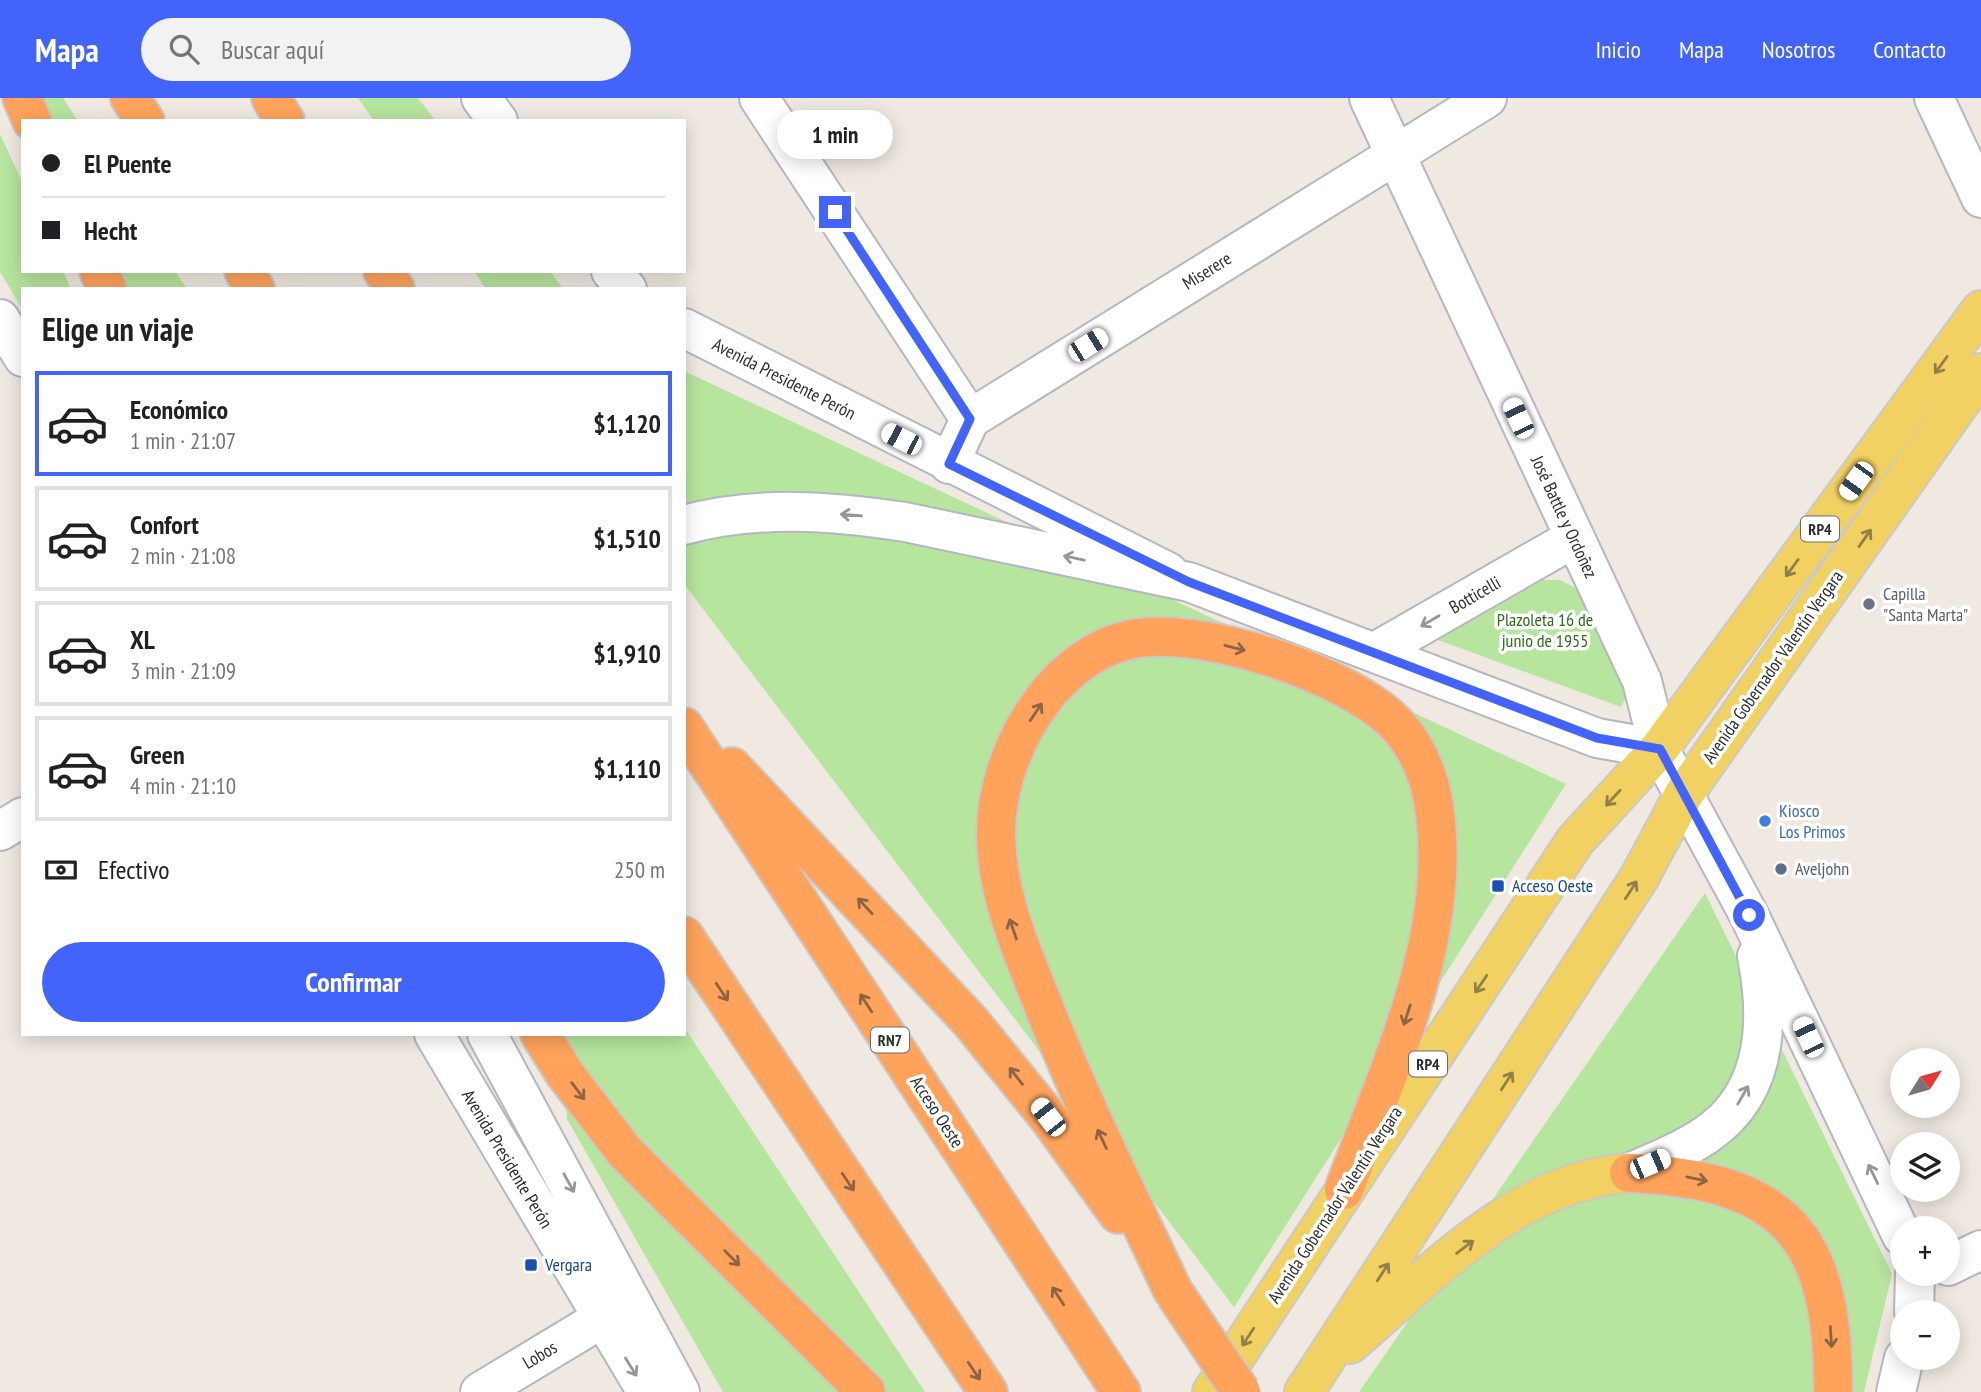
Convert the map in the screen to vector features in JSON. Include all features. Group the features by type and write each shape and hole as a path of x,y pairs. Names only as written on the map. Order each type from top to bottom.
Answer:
{"highway":[{"path":"22,98 31,119"},
{"path":"130,98 144,119"},
{"path":"271,98 284,119"},
{"path":"1174,1292 1056,1038 1011,922 998,861 998,809 1007,771 1020,737 1039,707 1062,681 1094,655 1111,646 1147,637 1193,638 1242,650 1314,674 1375,706 1405,734 1421,761 1430,789 1436,827 1436,876 1429,928 1407,1017 1344,1190"},
{"path":"686,720 857,898 978,1030 1048,1117 1174,1292 1241,1392"},
{"name":"Acceso Oeste","path":"686,730 1121,1392"},
{"path":"686,939 988,1392"},
{"path":"541,1036 565,1074 625,1152 866,1392"},
{"path":"1629,1173 1689,1177 1713,1183 1752,1199 1792,1228 1814,1259 1825,1290 1833,1392"}],"main road":[{"name":"Avenida Gobernador Valentín Vergara","path":"1212,1392 1575,841 1660,749 1981,310"},
{"name":"Avenida Gobernador Valentín Vergara","path":"1311,1381 1639,878 1684,794 1981,373"},
{"path":"1311,1381 1458,1251 1520,1208 1579,1180 1629,1173"}],"street":[{"path":"481,98 497,119"},
{"path":"759,98 970,419 949,464"},
{"name":"José Battle y Ordoñez","path":"1368,98 1642,681 1660,749"},
{"name":"Miserere","path":"970,419 1487,98"},
{"path":"1934,98 1981,198"},
{"path":"613,273 625,287"},
{"path":"0,319 21,354"},
{"name":"Avenida Presidente Perón","path":"686,329 949,464 1189,582 1597,738 1660,749"},
{"path":"686,525 757,512 860,515 905,522 1189,582"},
{"name":"Botticelli","path":"1375,652 1574,538"},
{"path":"1660,749 1749,915 1892,1216"},
{"path":"0,831 21,818"},
{"path":"1629,1173 1707,1135 1731,1114 1755,1073 1764,1040 1765,1020 1760,971 1749,915"},
{"name":"Avenida Presidente Perón","path":"435,1036 601,1319 647,1392"},
{"path":"488,1036 680,1392"},
{"path":"1960,1262 1981,1251"},
{"name":"Lobos","path":"480,1392 601,1319"},
{"path":"1896,1392 1901,1370"}],"green space":[{"path":"42,98 63,98 77,119 50,119"},
{"path":"358,98 418,98 434,119 373,119"},
{"path":"0,134 21,180 21,273 64,273 70,287 21,287 21,307 0,272"},
{"path":"120,273 176,273 186,287 127,287"},
{"path":"475,273 551,273 562,287 485,287"},
{"path":"686,372 1566,784 1234,1307 686,587"},
{"name":"Plazoleta 16 de junio de 1955","path":"1543,580 1560,580 1576,588 1628,693 1621,707 1438,640"},
{"path":"1705,893 1890,1270 1890,1282 1864,1392 1359,1392"},
{"path":"686,1030 925,1392 723,1392 567,1119 563,1036 686,1036"}],"place":[{"name":"Capilla \"Santa Marta\"","path":"1869,604"},
{"name":"Kiosco Los Primos","path":"1765,821"},
{"name":"Aveljohn","path":"1781,869"},
{"name":"Acceso Oeste","path":"1498,886"},
{"name":"Vergara","path":"531,1265"}],"route":[{"path":"835,212 970,419 949,464 1189,582 1597,738 1660,749 1749,915"}]}
